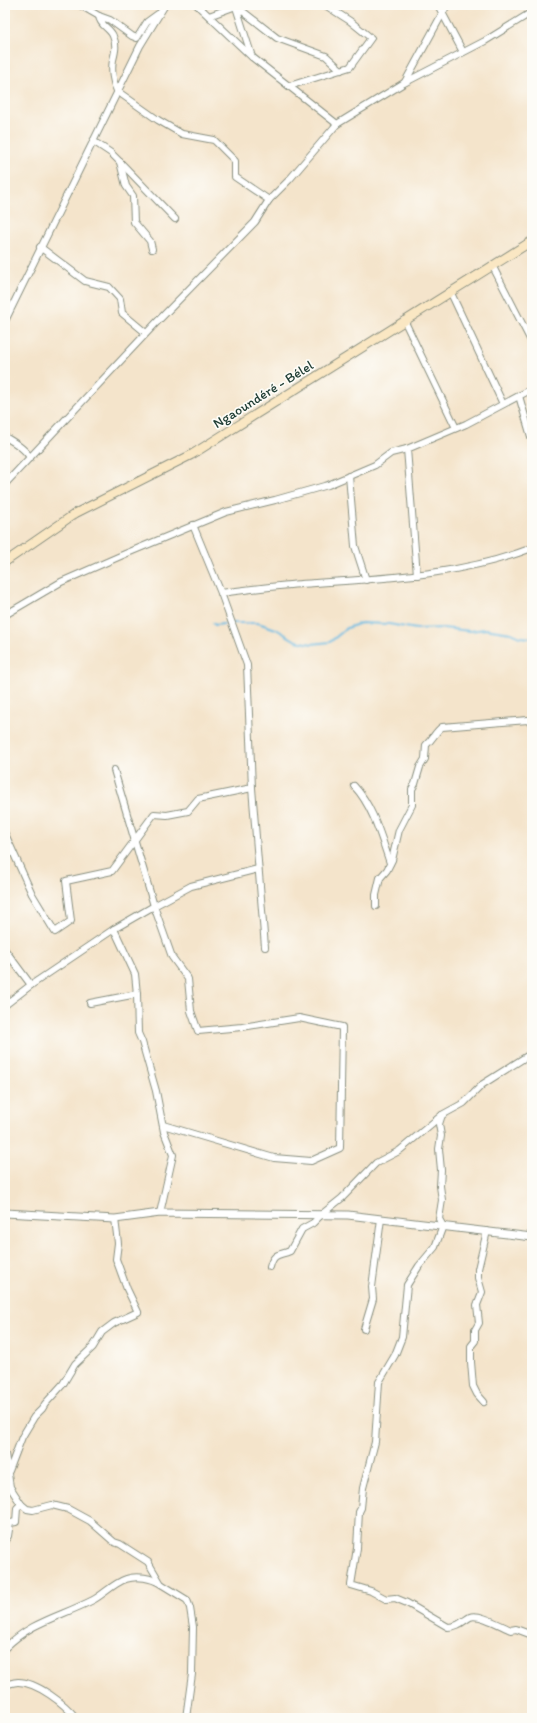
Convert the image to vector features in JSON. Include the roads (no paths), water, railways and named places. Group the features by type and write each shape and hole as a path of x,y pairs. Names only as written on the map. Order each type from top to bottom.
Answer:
{"main road":[{"name":"Ngaoundéré - Bélel","path":"5,562 76,513 191,455 450,291 532,241"}],"street":[{"path":"80,5 99,16 110,20 137,38 148,22 164,8"},
{"path":"197,5 252,57 337,124"},
{"path":"209,16 236,5"},
{"path":"236,5 277,38 326,56 341,70"},
{"path":"236,5 252,57"},
{"path":"289,86 350,67 371,38 350,21 325,5"},
{"path":"438,5 463,52"},
{"path":"404,83 447,5"},
{"path":"5,321 140,46 164,8"},
{"path":"5,484 146,333 255,222 269,200 289,180 337,124 404,83 485,41 532,12"},
{"path":"99,16 100,22 113,35 116,48 113,61 113,76 117,92 158,120 182,134 214,140 235,161 235,177 269,200"},
{"path":"93,141 111,153 175,219"},
{"path":"120,162 126,186 133,196 134,222 150,241 152,249"},
{"path":"40,247 85,281 109,287 120,299 122,313 146,333"},
{"path":"492,265 532,343"},
{"path":"450,291 503,404"},
{"path":"404,320 456,428"},
{"path":"5,615 62,582 125,554 226,512 328,485 375,465 391,453 407,449 456,428 532,389"},
{"path":"519,396 532,440"},
{"path":"5,437 20,447 28,454 30,458"},
{"path":"407,449 417,574"},
{"path":"348,476 355,546 366,580"},
{"path":"193,525 221,593 247,665 252,788 264,946"},
{"path":"221,593 290,585 366,580 458,570 532,548"},
{"path":"376,906 376,895 380,878 387,870 399,830 412,805 412,789 420,767 425,759 426,745 435,732 442,727 528,720 532,725"},
{"path":"114,770 154,906 172,957 188,979 192,1011 198,1031 242,1027 299,1018 342,1027 340,1148 311,1161 274,1158 163,1125"},
{"path":"354,786 359,792 376,823 390,863"},
{"path":"5,834 32,894 55,932 70,921 66,881 112,871 154,814 167,815 188,811 198,799 252,788"},
{"path":"5,1005 31,985 114,930 191,886 258,869"},
{"path":"114,930 135,974 138,1033 156,1091 168,1146 173,1155 160,1213"},
{"path":"5,950 31,985"},
{"path":"90,1003 137,994"},
{"path":"270,1267 273,1258 279,1254 290,1251 302,1229 313,1223 342,1198 376,1162 399,1151 442,1115 464,1103 483,1084 532,1054"},
{"path":"442,1115 439,1124 441,1134 439,1149 442,1200 438,1219 443,1226"},
{"path":"5,1213 115,1219 160,1213 322,1214 381,1219 532,1237"},
{"path":"8,1473 27,1427 63,1384 75,1364 93,1347 102,1332 114,1322 138,1312 116,1259 118,1243 115,1219"},
{"path":"364,1329 373,1299 372,1287 381,1219"},
{"path":"443,1226 435,1247 419,1266 408,1285 402,1337 395,1355 379,1382 372,1457 363,1488 361,1508 359,1512 356,1556 351,1585 370,1591 386,1599 396,1598 448,1627 454,1627 471,1617 480,1616 507,1628 532,1636"},
{"path":"484,1402 477,1394 473,1386 471,1362 472,1346 475,1341 476,1330 479,1323 477,1305 482,1292 478,1278 478,1268 487,1231"},
{"path":"5,1454 10,1487 20,1504 27,1509 33,1510 52,1505 68,1509 90,1521 114,1542 120,1544 148,1562 161,1584"},
{"path":"5,1540 8,1536 10,1523 16,1522 17,1508 20,1504"},
{"path":"5,1648 18,1635 32,1626 89,1601 126,1579 137,1577 161,1584 187,1600 190,1608 193,1627 192,1674 186,1718"},
{"path":"5,1684 18,1682 35,1687 68,1708 76,1718"}],"waterway":[{"path":"213,623 215,625 258,623 276,629 296,641 312,644 330,642 347,628 361,623 389,624 416,629 443,628 470,631 485,629 511,633 520,637 532,638"}]}
